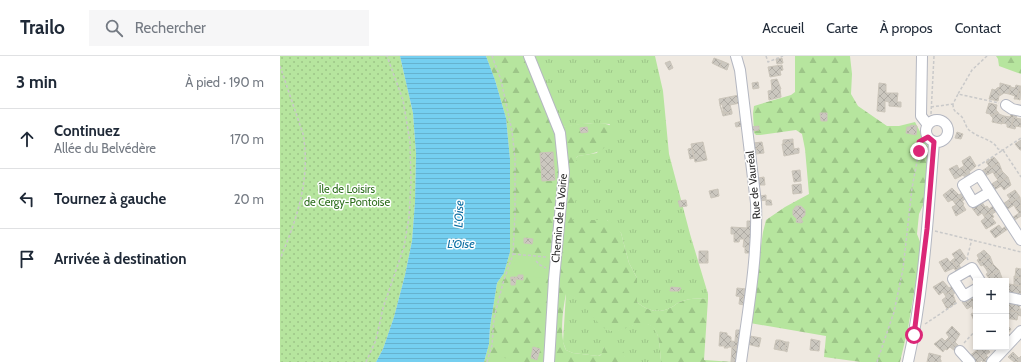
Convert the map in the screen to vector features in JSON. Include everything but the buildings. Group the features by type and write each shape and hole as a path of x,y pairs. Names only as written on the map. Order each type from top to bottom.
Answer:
{"street":[{"name":"Chemin de la Voirie","path":"529,56 560,133 564,172 555,269 549,362"},
{"name":"Rue de Vauréal","path":"736,56 740,70 757,217 749,301 741,362"},
{"path":"922,56 921,116 928,125"},
{"path":"1006,105 1012,109 1021,111"},
{"path":"908,362 915,325 927,229 931,140 926,131 928,125 932,121 939,120 946,123 949,134 945,140 942,142 931,140"},
{"path":"990,192 973,202 963,185 979,175 990,192 1021,240"},
{"path":"973,291 964,296 953,279 972,268 978,278"},
{"path":"1009,298 1021,300"},
{"path":"1009,344 1021,331"},
{"path":"992,362 1003,350"},
{"path":"960,351 970,362"}],"path":[{"path":"366,362 376,340 383,308 404,247 410,210 410,142 403,100 386,56"},
{"path":"486,362 492,345 494,318 503,283 513,254 515,214 514,151 512,131 501,80 492,56"},
{"path":"766,56 768,62 783,56"},
{"path":"934,56 931,107 953,104"},
{"path":"987,56 972,70 953,104 953,109 962,117 966,127 970,131 994,143 998,149 1004,150 1021,177"},
{"path":"280,66 303,134 306,162 304,185 297,213 280,260"},
{"path":"958,94 1006,105"},
{"path":"979,175 980,171 978,166 1021,138"},
{"path":"877,362 894,312 903,269 919,142 931,140"},
{"path":"927,229 1021,252"},
{"path":"972,239 967,258 972,268"},
{"path":"513,254 556,258"},
{"path":"536,261 544,268 555,269"},
{"path":"915,325 922,325 960,301 964,296"},
{"path":"960,351 961,346 973,333"}],"green space":[{"name":"Île de Loisirs de Cergy-Pontoise","path":"280,56 400,56 413,113 416,154 415,202 412,241 394,317 383,349 376,362 280,362"},
{"path":"486,56 526,56 555,128 578,124 597,123 611,126 615,130 606,147 602,150 592,154 578,156 576,158 577,192 572,220 607,220 615,225 621,233 629,263 637,278 637,302 645,308 658,311 667,309 686,300 697,298 708,299 704,360 734,362 661,362 658,337 656,331 652,327 647,324 639,324 618,331 608,330 598,322 585,306 566,294 562,330 566,350 573,353 598,356 601,355 604,347 606,346 623,351 625,362 484,362 489,344 490,327 497,283 504,273 510,252 510,159 506,118"},
{"path":"526,56 655,56 663,91 669,154 690,234 708,294 708,299 697,298 686,300 667,309 658,311 645,308 637,302 637,278 629,263 621,233 607,220 571,220 576,158 578,156 597,153 610,124 590,123 555,128"},
{"path":"795,56 850,56 852,74 851,94 858,106 887,126 899,126 915,122 929,149 925,201 919,214 917,234 922,247 908,328 900,362 861,362 824,357 826,336 750,323 766,220 785,207 809,194 805,149 802,134 796,130 760,135 756,135 754,133 754,106 791,95 795,92"},
{"path":"996,56 1021,56 1021,74 999,66"},
{"path":"515,253 554,256 552,279 510,274 515,260"},
{"path":"566,293 585,305 604,327 612,331 617,331 638,324 652,326 656,330 658,336 661,362 625,362 625,357 604,347 602,354 598,356 573,353 566,350 563,342"},
{"path":"492,355 521,362 490,362"}],"water":[{"name":"L’Oise","path":"400,56 486,56 506,118 510,159 510,252 504,273 497,283 490,327 489,344 484,362 376,362 383,349 394,317 412,241 415,202 416,154 413,113"}],"route":[{"path":"914,335 927,229 934,142 928,137 919,142 919,151"}],"water label":[{"name":"L'Oise","path":"459,214"}]}
